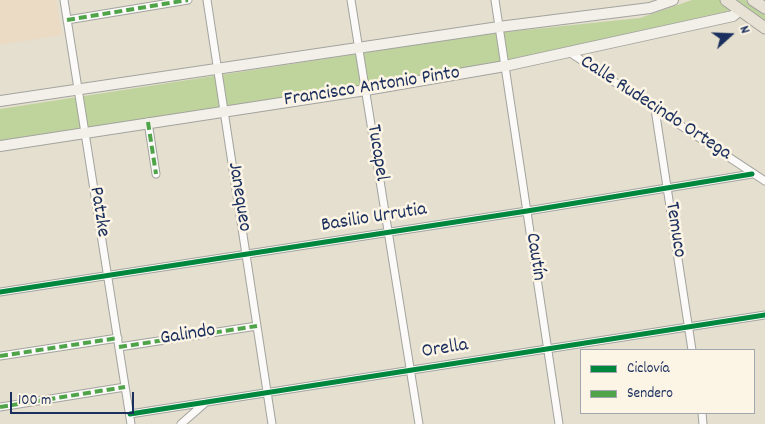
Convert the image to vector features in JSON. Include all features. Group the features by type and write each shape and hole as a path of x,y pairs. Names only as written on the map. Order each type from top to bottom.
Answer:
{"main road":[{"name":"Francisco Antonio Pinto","path":"0,101 499,27 650,8 673,0"},
{"path":"726,0 765,28"},
{"path":"754,0 765,8"},
{"name":"Francisco Antonio Pinto","path":"0,146 224,110 366,90 506,66 733,16 740,10"}],"street":[{"name":"Patzke","path":"64,0 131,424"},
{"path":"67,20 188,0"},
{"name":"Janequeo","path":"207,0 272,424"},
{"name":"Tucapel","path":"351,0 419,424"},
{"name":"Cautín","path":"496,0 559,424"},
{"name":"Calle Rudecindo Ortega","path":"569,52 765,181"},
{"name":"Temuco","path":"655,109 692,349"},
{"path":"148,122 156,174"},
{"name":"Basilio Urrutia","path":"0,292 527,211 752,174"},
{"name":"Orella","path":"130,414 765,315"},
{"name":"Galindo","path":"119,347 257,326"},
{"path":"0,356 118,338"},
{"path":"0,407 126,386"},
{"path":"181,424 206,402"}],"shaded area":[{"path":"0,0 56,0 62,35 0,45"}],"green space":[{"path":"692,0 721,0 732,7 729,11 485,66 0,142 0,109 486,34 640,18"},
{"path":"734,0 745,0 765,14 765,22"}],"marked path":[{"path":"67,20 188,0"},
{"path":"148,122 156,174"},
{"path":"119,347 257,326"},
{"path":"0,356 118,338"},
{"path":"0,407 125,387"}],"cycle path":[{"path":"0,292 527,211 752,174"},
{"path":"130,414 765,315"}]}
